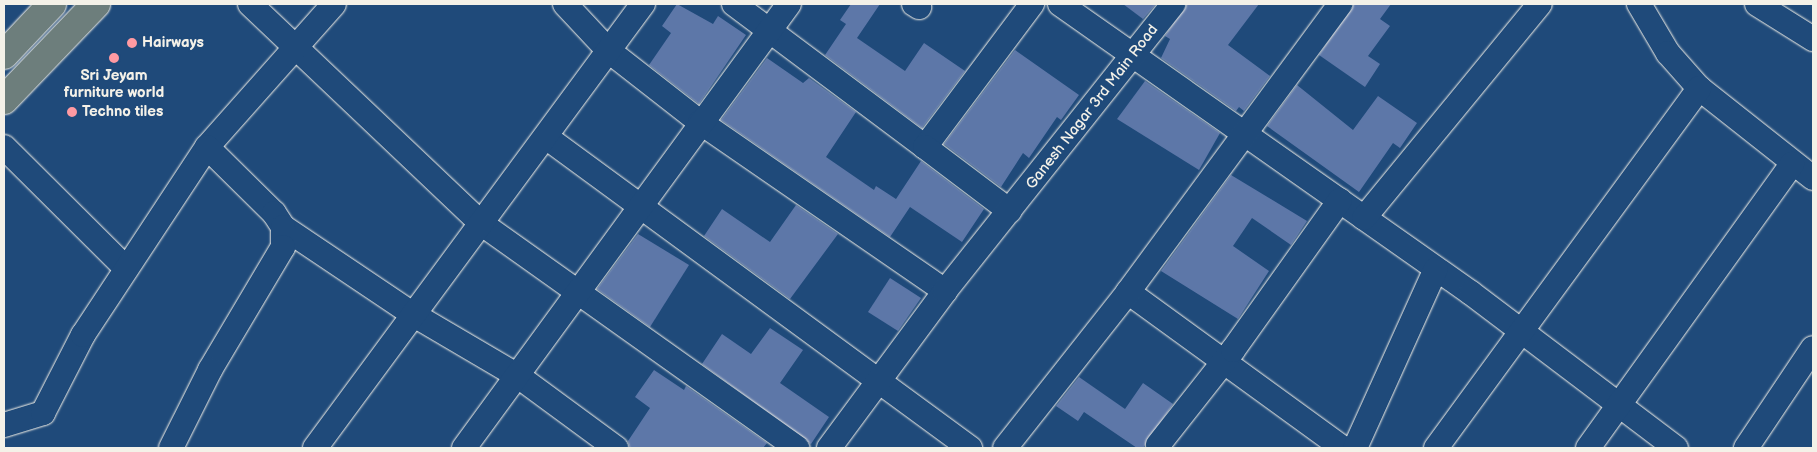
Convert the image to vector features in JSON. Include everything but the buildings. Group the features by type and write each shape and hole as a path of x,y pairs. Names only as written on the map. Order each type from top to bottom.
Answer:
{"highway":[{"path":"4,55 52,4"},
{"path":"4,100 96,4"}],"street":[{"path":"250,4 482,224 797,448"},
{"path":"4,425 43,413 83,335 207,147 295,45 334,4"},
{"path":"565,4 609,51 700,122 946,291"},
{"path":"315,448 643,4"},
{"path":"734,4 772,29 1010,211"},
{"path":"464,448 641,210 700,122 789,4"},
{"path":"925,147 1032,4"},
{"path":"1060,4 1248,132 1364,218 1524,332 1676,448"},
{"name":"Ganesh Nagar 3rd Main Road","path":"829,448 946,291 1135,55 1173,4"},
{"path":"1005,448 1128,292 1248,132 1340,4"},
{"path":"1364,218 1540,4"},
{"path":"1640,4 1668,53 1699,88 1792,164 1813,178"},
{"path":"1757,4 1813,40"},
{"path":"1436,448 1524,332 1699,88"},
{"path":"546,137 641,210 970,448"},
{"path":"4,147 126,268"},
{"path":"207,147 283,227 414,315 518,376 616,448"},
{"path":"1588,448 1792,164"},
{"path":"1158,445 1223,362 1340,200"},
{"path":"171,448 210,370 283,247 283,227"},
{"path":"1355,448 1436,268"},
{"path":"1128,292 1343,448"},
{"path":"1746,448 1813,348"}],"place":[{"name":"Hairways","path":"132,43"},
{"name":"Sri Jeyam furniture world","path":"114,58"},
{"name":"Techno tiles","path":"72,112"}]}
